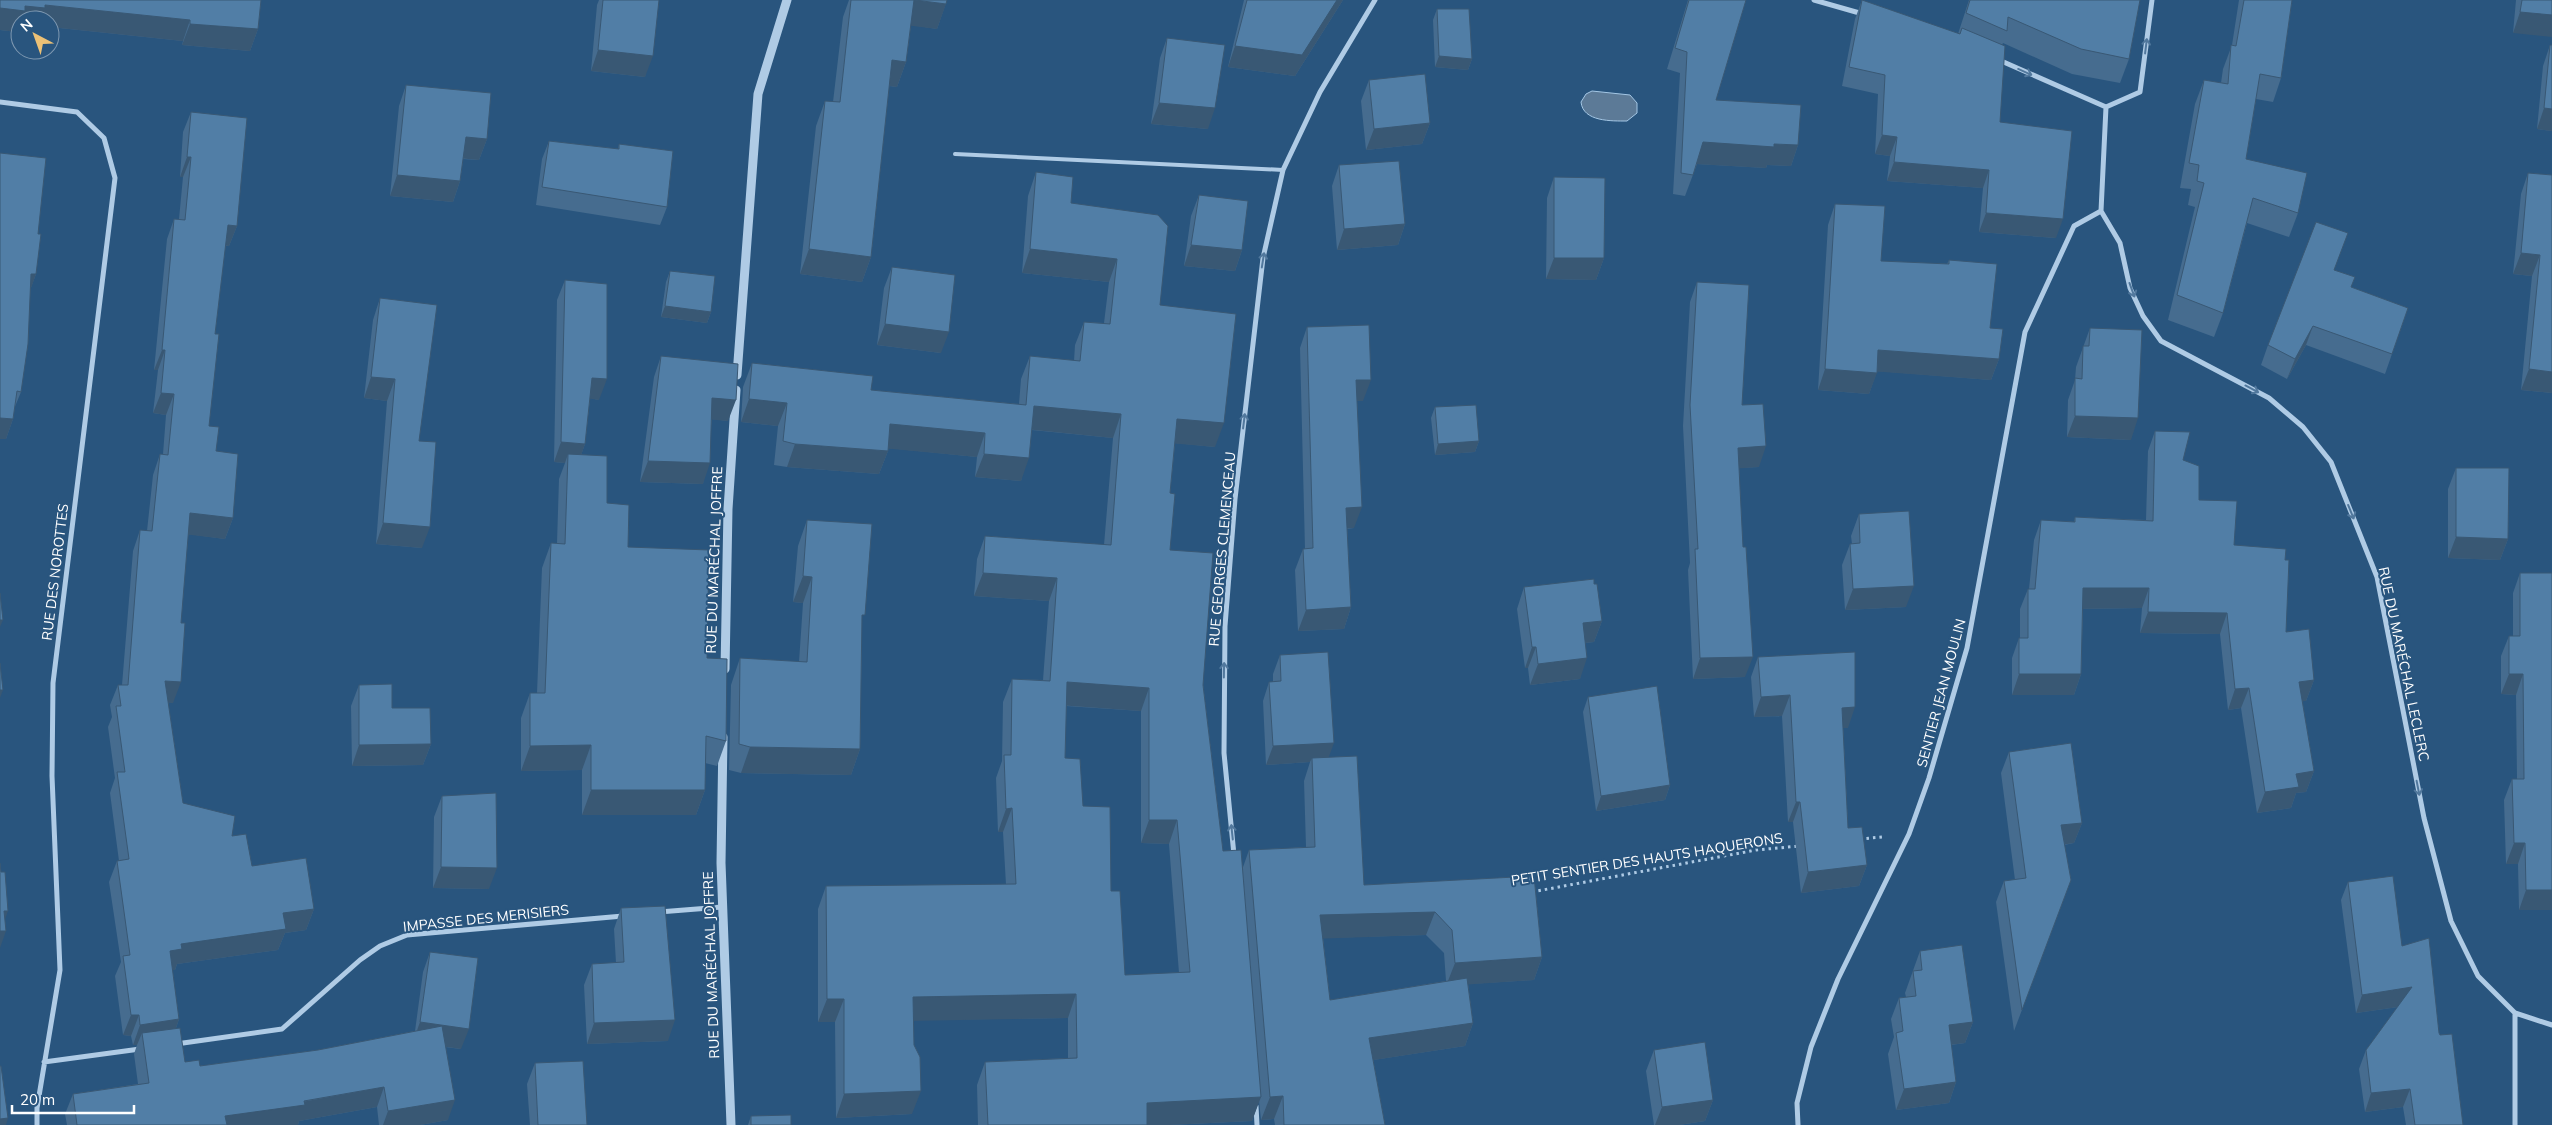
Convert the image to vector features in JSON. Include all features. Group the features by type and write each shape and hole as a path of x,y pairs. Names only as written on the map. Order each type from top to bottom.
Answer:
{"street":[{"name":"RUE DU MARÉCHAL JOFFRE","path":"724,676 728,509 758,94 787,0"},
{"name":"RUE GEORGES CLEMENCEAU","path":"1235,859 1224,753 1225,626 1235,499 1263,258 1282,170 1320,92 1375,0"},
{"path":"1814,0 1872,16"},
{"path":"1991,57 2106,107 2140,92 2152,0"},
{"name":"RUE DES NOROTTES","path":"0,102 78,112 104,138 115,178 53,683 52,776 60,970 37,1108 37,1125"},
{"path":"2101,211 2106,107"},
{"name":"RUE DU MARÉCHAL LECLERC","path":"2101,211 2120,243 2130,288 2143,316 2160,342 2269,398 2303,427 2331,462 2377,576 2424,818 2451,921 2478,976 2515,1013 2552,1025"},
{"name":"SENTIER JEAN MOULIN","path":"1798,1125 1797,1103 1811,1047 1838,978 1908,834 1929,778 1967,648 2025,332 2074,226 2101,211"},
{"name":"RUE DU MARÉCHAL JOFFRE","path":"724,725 721,863 731,1125"},
{"path":"653,913 722,907"},
{"name":"IMPASSE DES MERISIERS","path":"173,1044 282,1029 360,960 380,946 407,935 634,915"},
{"path":"2515,1013 2515,1125"},
{"path":"44,1062 143,1048"},
{"path":"1255,1095 1257,1125"}],"lane":[{"path":"955,154 1282,170"}],"path":[{"path":"1851,840 1908,834"},
{"name":"PETIT SENTIER DES HAUTS HAQUERONS","path":"1526,893 1756,850 1804,845"}],"water":[{"path":"1592,91 1630,95 1637,103 1637,113 1627,121 1592,117 1583,109 1581,102 1586,94"}],"building":[{"path":"0,0 261,0 258,29 190,24 190,20 45,5 45,8 25,6 25,10 0,8"},
{"path":"603,0 659,0 653,56 598,50"},
{"path":"851,0 914,0 906,62 892,60 871,257 809,249 825,101 840,102"},
{"path":"915,0 947,0 946,4"},
{"path":"1247,0 1337,0 1302,55 1235,46"},
{"path":"1689,0 1746,0 1716,100 1801,105 1798,145 1774,144 1774,147 1703,142 1693,175 1681,173 1687,52 1675,48"},
{"path":"1862,0 1960,34 1962,28 2005,46 2000,122 2072,131 2063,219 1986,213 1989,170 1894,162 1897,137 1882,135 1885,75 1849,67"},
{"path":"1970,0 2140,0 2129,59 2081,49 2008,17 2007,31 1966,13"},
{"path":"2244,0 2292,0 2281,78 2260,74 2246,159 2307,173 2298,213 2253,198 2223,313 2177,295 2204,183 2197,181 2199,165 2189,163 2204,80 2228,84 2231,45 2236,46"},
{"path":"2522,0 2552,0 2552,15 2520,12"},
{"path":"1437,9 1469,9 1472,59 1439,56"},
{"path":"1167,38 1225,45 1215,108 1159,103"},
{"path":"2550,45 2552,45 2552,109 2544,108"},
{"path":"1425,74 1430,123 1374,129 1369,80"},
{"path":"406,85 491,93 487,139 466,137 460,181 397,175"},
{"path":"191,112 247,118 237,226 228,225 215,334 219,334 209,426 219,427 216,451 238,454 233,518 190,513 181,623 185,623 181,682 165,681 183,803 235,816 232,836 246,834 252,866 306,858 314,909 283,913 286,929 181,944 182,949 170,951 179,1019 140,1025 139,1015 131,1015 123,956 130,955 117,861 129,859 117,772 125,772 116,706 121,706 118,685 128,685 140,530 152,531 160,454 168,455 174,394 161,393 165,350 162,350 174,219 185,220 191,157 187,157"},
{"path":"549,141 619,149 619,144 673,151 667,207 542,187"},
{"path":"0,153 46,158 38,234 41,234 36,274 31,274 28,344 21,392 17,391 13,419 0,418"},
{"path":"1399,161 1405,224 1344,229 1339,165"},
{"path":"1036,172 1073,177 1071,203 1158,215 1168,226 1160,305 1236,314 1224,423 1177,419 1170,493 1175,494 1170,550 1213,553 1203,685 1223,851 1241,850 1261,1097 1147,1103 1147,1125 988,1125 985,1062 1077,1058 1076,994 913,997 914,1045 920,1057 921,1091 844,1094 844,999 827,999 826,886 1016,884 1012,808 1006,809 1004,755 1011,755 1012,679 1050,681 1057,578 983,573 985,536 1111,545 1121,414 1034,406 1029,458 984,454 985,433 890,424 888,451 795,444 783,441 787,403 749,399 752,363 873,376 871,390 1026,405 1030,356 1080,361 1084,322 1110,324 1117,259 1030,249","holes":["1067,682 1149,688 1149,820 1177,820 1190,972 1125,975 1120,891 1111,891 1110,807 1083,806 1080,759 1065,758"]},
{"path":"2528,173 2552,175 2552,372 2529,369 2540,255 2521,253"},
{"path":"1554,177 1605,178 1604,258 1554,258"},
{"path":"1199,195 1248,201 1242,250 1191,245"},
{"path":"1835,204 1885,206 1881,261 1949,264 1949,260 1997,264 1990,328 2003,329 1999,359 1878,350 1877,373 1825,369"},
{"path":"2316,222 2348,233 2334,270 2355,277 2351,287 2408,308 2392,354 2313,326 2295,359 2268,345"},
{"path":"892,267 955,275 949,332 885,324"},
{"path":"670,271 715,276 711,312 665,306"},
{"path":"565,280 607,284 607,379 592,378 585,444 561,442"},
{"path":"1697,282 1749,285 1742,405 1763,404 1766,446 1738,448 1743,547 1746,547 1753,657 1700,658 1695,549 1698,549 1690,405"},
{"path":"380,298 437,305 419,441 436,442 430,527 383,523 395,379 371,377"},
{"path":"1369,325 1371,380 1356,380 1362,507 1346,508 1351,607 1306,610 1303,549 1313,548 1307,327"},
{"path":"2090,328 2142,330 2138,418 2075,416 2075,378 2082,379 2083,346 2089,346"},
{"path":"661,356 738,364 736,400 712,398 710,463 648,461"},
{"path":"1476,405 1479,441 1438,444 1435,407"},
{"path":"2155,431 2190,432 2183,460 2199,466 2199,500 2237,501 2234,545 2286,549 2285,560 2289,560 2286,632 2309,629 2314,680 2299,682 2314,771 2296,774 2299,787 2265,792 2249,688 2235,689 2227,613 2148,612 2149,588 2083,588 2081,674 2019,674 2019,638 2028,638 2028,589 2035,589 2041,520 2075,522 2075,517 2153,521"},
{"path":"568,454 607,456 607,503 629,505 628,547 709,550 707,658 727,659 726,741 706,736 705,790 591,790 591,745 530,746 530,693 545,693 551,543 565,544"},
{"path":"2456,468 2509,468 2508,539 2456,537"},
{"path":"1909,511 1914,586 1853,589 1850,544 1860,543 1859,514"},
{"path":"807,520 872,524 865,615 862,615 860,749 750,747 739,744 740,658 807,662 812,577 803,576"},
{"path":"2520,573 2552,573 2552,890 2526,890 2525,843 2514,843 2512,779 2524,779 2523,674 2509,674 2509,636 2520,636"},
{"path":"1594,579 1594,584 1597,584 1602,621 1583,623 1587,658 1538,664 1536,647 1532,647 1524,587"},
{"path":"0,593 3,620 0,620"},
{"path":"1328,652 1334,743 1273,746 1269,682 1281,681 1280,655"},
{"path":"1855,652 1855,707 1842,708 1848,828 1862,827 1867,865 1808,872 1800,802 1796,802 1790,695 1761,697 1758,657"},
{"path":"0,663 3,690 0,690"},
{"path":"392,684 392,708 430,708 431,744 359,745 359,685"},
{"path":"1657,686 1670,785 1601,796 1588,697"},
{"path":"2071,743 2082,823 2061,825 2071,880 2022,1010 2004,881 2026,878 2009,752"},
{"path":"1357,756 1364,885 1534,876 1542,957 1455,963 1452,930 1435,912 1320,915 1330,1000 1467,978 1473,1023 1369,1038 1385,1125 1284,1125 1283,1096 1270,1097 1249,850 1315,847 1312,758"},
{"path":"496,793 497,868 441,867 442,796"},
{"path":"0,863 1,872 5,872 8,911 4,911 6,931 0,931"},
{"path":"2393,876 2402,946 2429,938 2439,1033 2440,1035 2452,1034 2463,1125 2415,1125 2410,1089 2371,1093 2366,1050 2412,987 2362,995 2348,882"},
{"path":"665,906 675,1020 594,1023 592,964 624,962 621,908"},
{"path":"1962,945 1973,1022 1949,1025 1956,1082 1904,1089 1896,1033 1903,1031 1899,998 1916,996 1913,971 1922,970 1920,951"},
{"path":"430,952 478,958 469,1029 420,1022"},
{"path":"442,1026 455,1100 388,1111 384,1087 304,1101 305,1105 225,1116 227,1125 77,1125 73,1094 149,1083 142,1033 180,1028 185,1062 199,1060 200,1066 318,1050"},
{"path":"1705,1042 1713,1100 1662,1107 1654,1050"},
{"path":"583,1061 587,1125 538,1125 535,1063"},
{"path":"0,1066 8,1118 0,1119"},
{"path":"791,1115 791,1125 751,1125 751,1116"}]}
